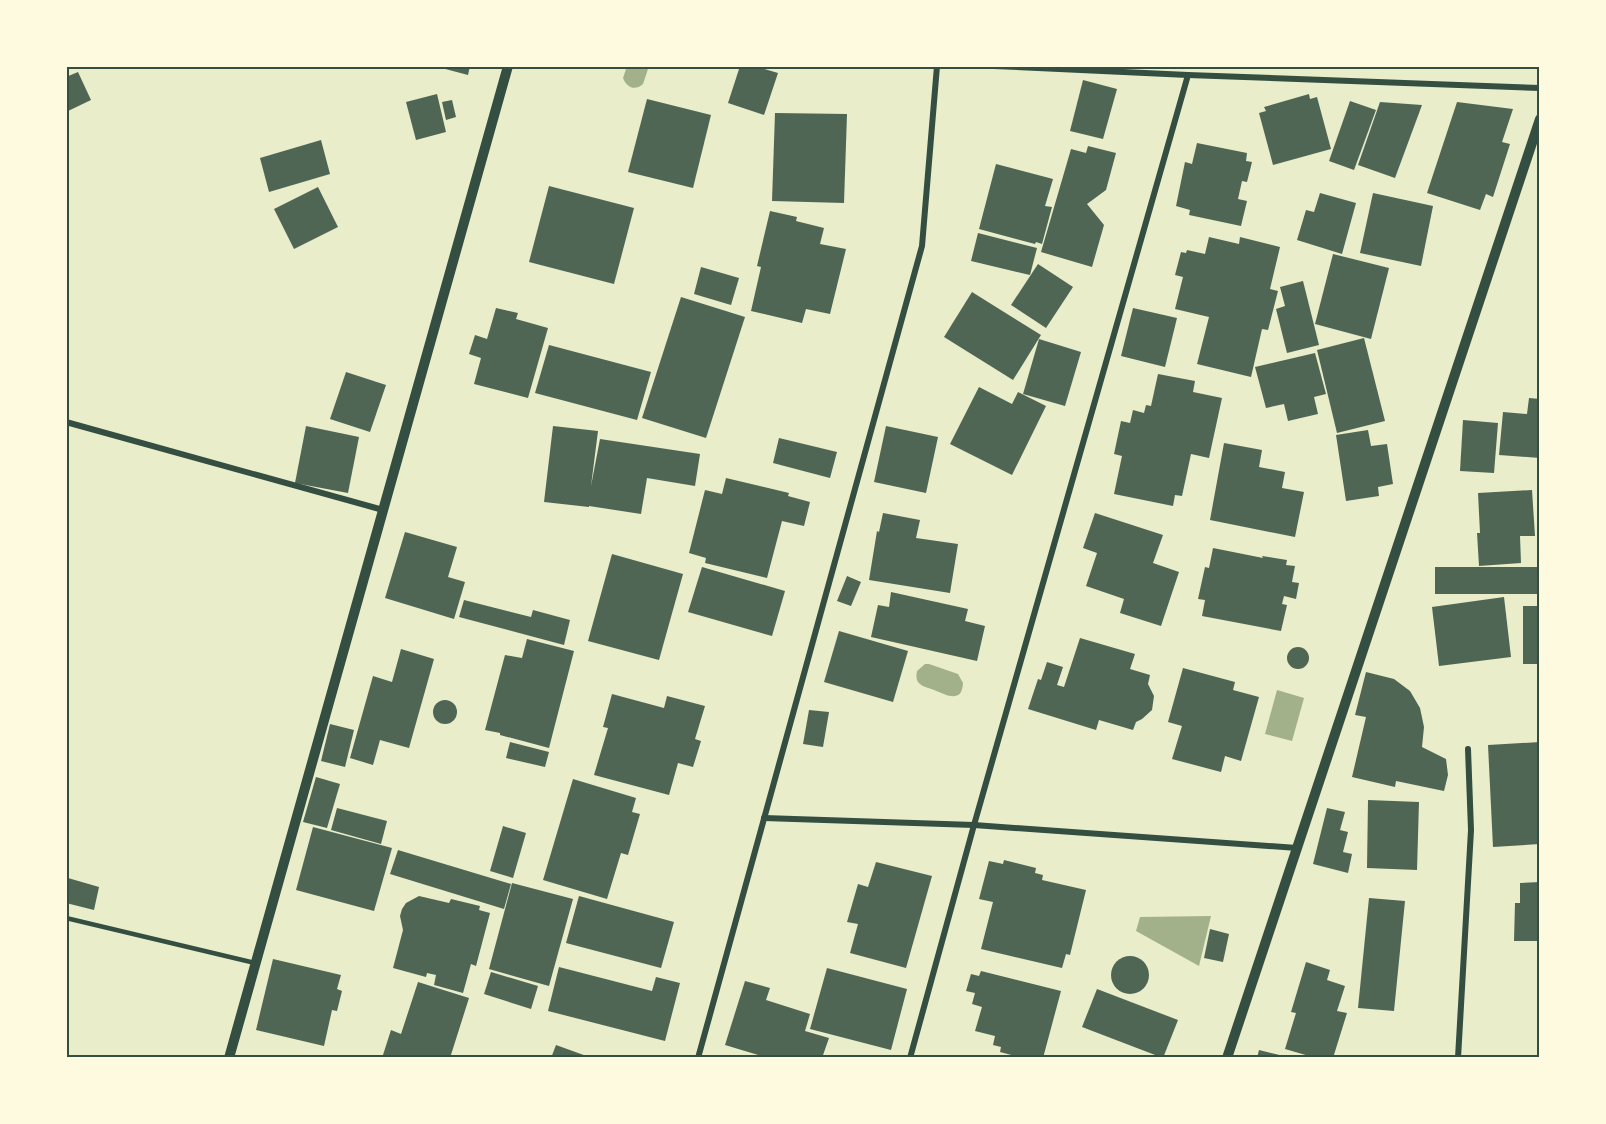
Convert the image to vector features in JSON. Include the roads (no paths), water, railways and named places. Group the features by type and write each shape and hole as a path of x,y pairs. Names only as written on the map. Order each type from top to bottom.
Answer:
{"street":[{"path":"229,1058 507,66"},
{"path":"698,1058 922,246 937,66"},
{"path":"994,66 1540,88"},
{"path":"910,1058 974,825 1188,75"},
{"path":"1227,1058 1540,119"},
{"path":"66,422 384,510"},
{"path":"1458,1058 1471,830 1468,749"},
{"path":"764,818 974,825 1297,849"}],"lane":[{"path":"66,918 255,963"}]}
